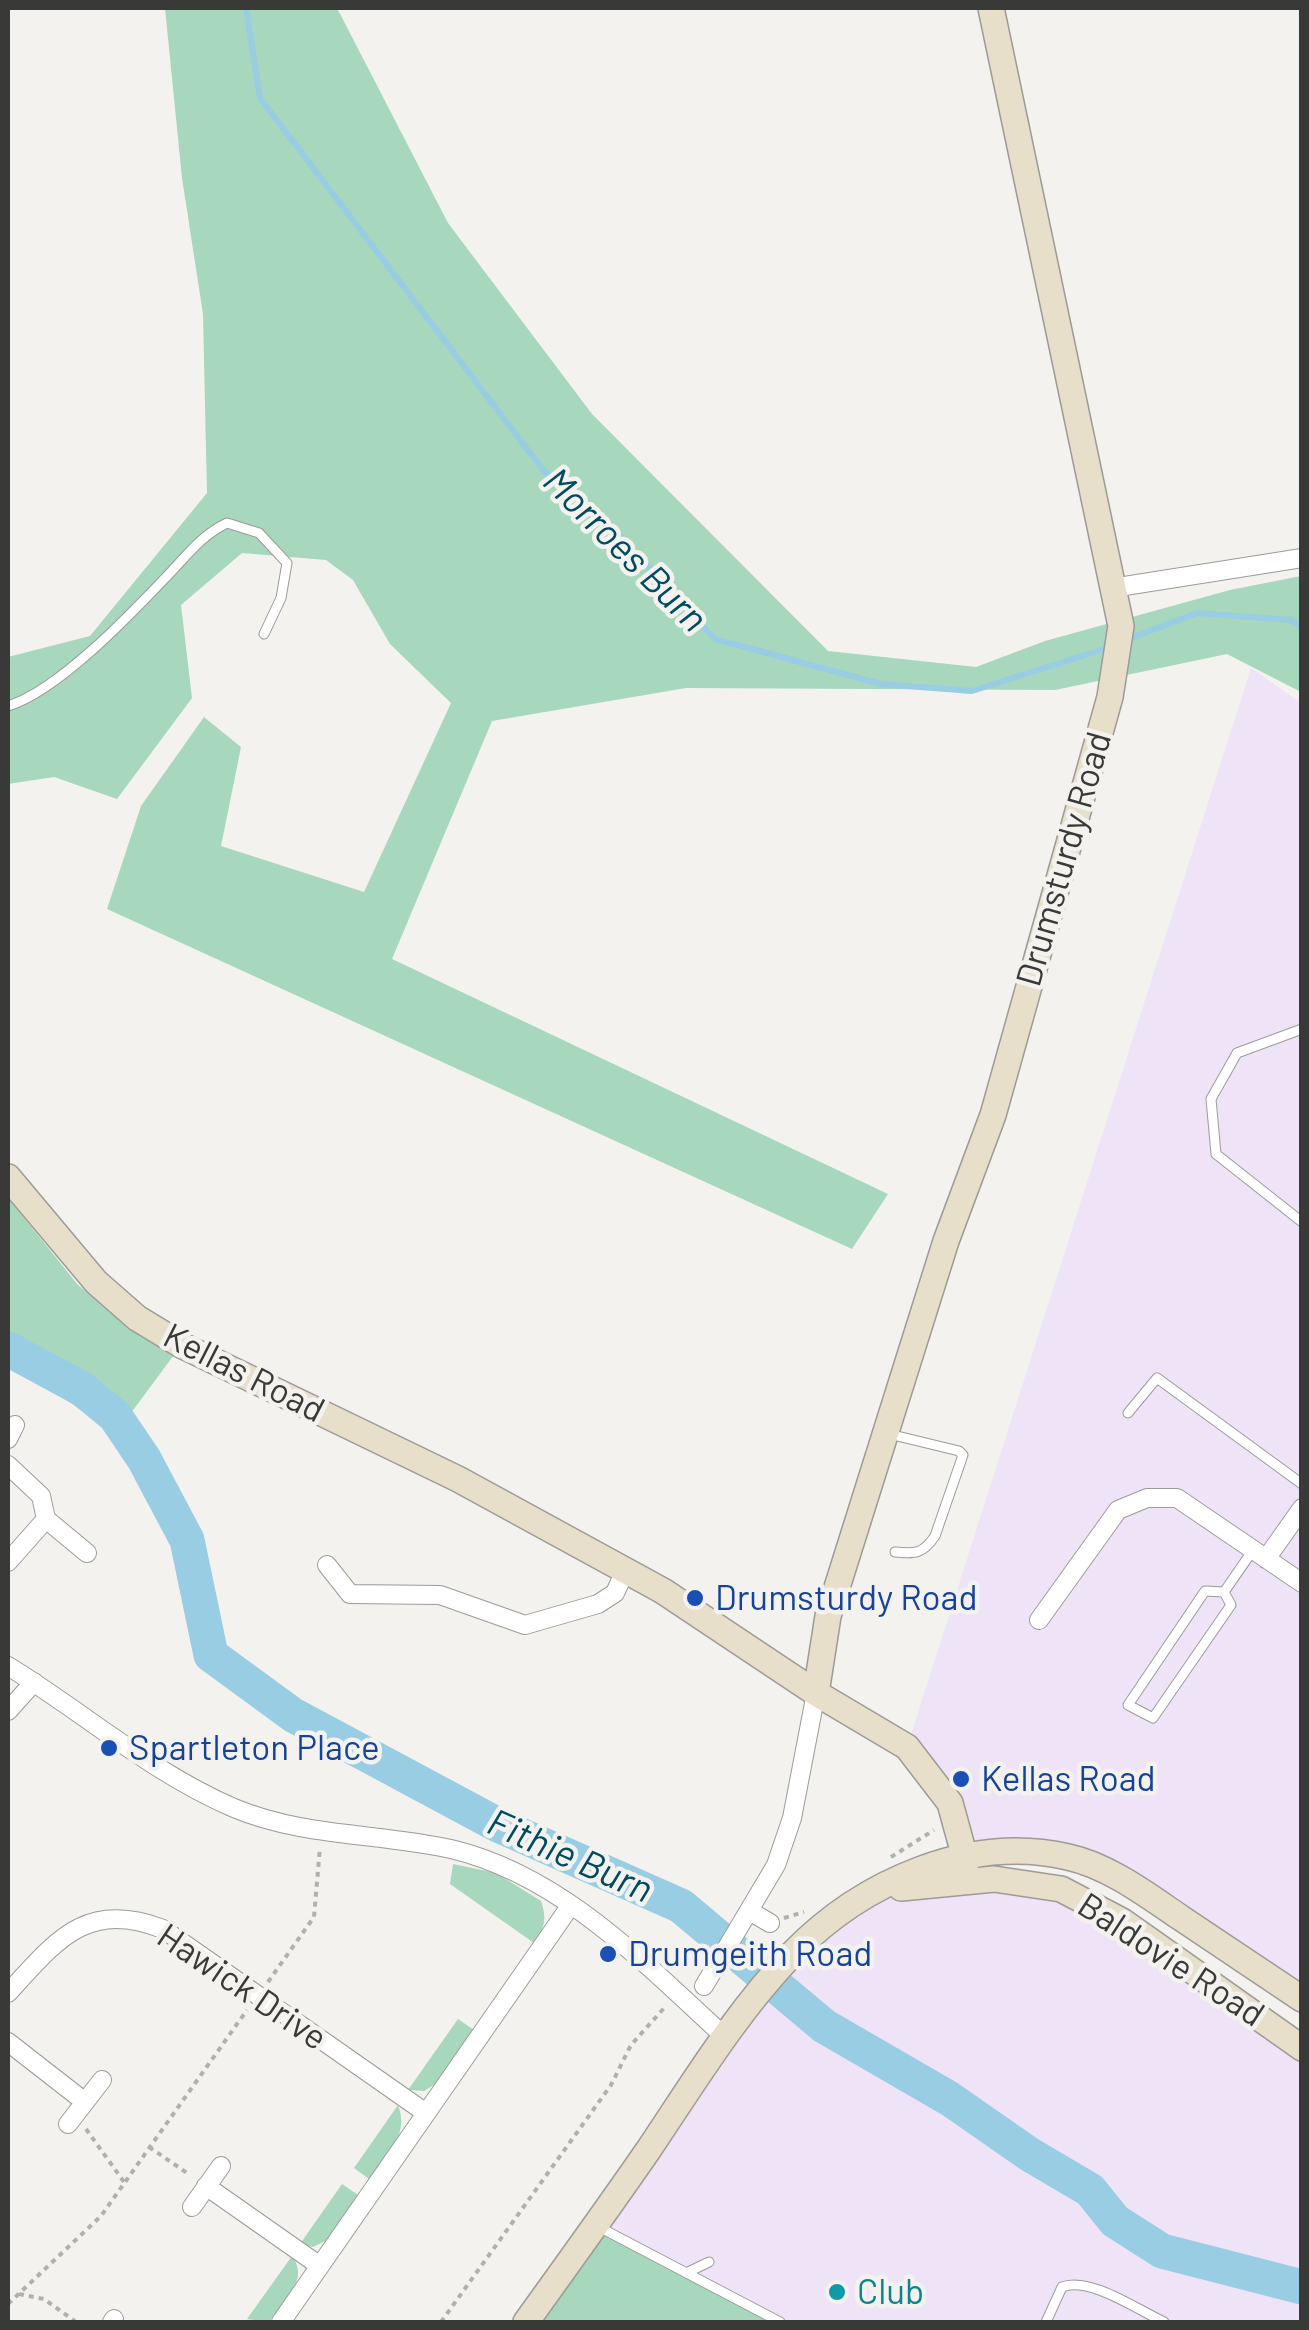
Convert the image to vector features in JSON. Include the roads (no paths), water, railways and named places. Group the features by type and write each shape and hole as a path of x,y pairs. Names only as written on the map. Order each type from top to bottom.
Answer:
{"main road":[{"name":"Drumsturdy Road","path":"816,1694 828,1616 946,1241 993,1115 1110,697 1120,630 990,8"},
{"name":"Kellas Road","path":"8,1177 96,1282 137,1318 183,1346 458,1479 663,1591 816,1694 907,1746 950,1803 964,1854 966,1881"},
{"name":"Baldovie Road","path":"865,1898 917,1870 964,1854 1022,1849 1072,1857 1111,1874 1302,1999"},
{"name":"Baldovie Road","path":"865,1898 910,1886 966,1881 1022,1882 1061,1889 1122,1921 1302,2048"},
{"path":"526,2322 724,2037 792,1954 823,1925 865,1898"}],"street":[{"path":"1112,588 1302,558"},
{"path":"8,1465 41,1496 46,1519 87,1552"},
{"path":"1040,1620 1118,1510 1147,1498 1178,1498 1302,1583"},
{"path":"1260,1554 1302,1508"},
{"path":"8,1562 46,1519"},
{"path":"327,1565 350,1594 440,1595 525,1624 598,1604 615,1593 626,1571"},
{"path":"8,1666 125,1745 236,1809 322,1832 416,1843 501,1864 609,1932 724,2037"},
{"path":"8,1711 34,1682"},
{"path":"708,1980 776,1865 792,1818 816,1694"},
{"path":"281,2322 570,1905"},
{"path":"751,1912 770,1923"},
{"name":"Hawick Drive","path":"8,1994 56,1942 81,1925 110,1918 137,1919 163,1929 426,2113"},
{"path":"8,2042 76,2114 102,2080"},
{"path":"192,2207 221,2166"},
{"path":"206,2186 320,2266"}],"lane":[{"path":"8,706 24,701 65,674 206,533 227,523 258,533 287,563 281,598 264,634"},
{"path":"1302,1029 1237,1053 1211,1099 1216,1154 1302,1222"},
{"path":"1128,1413 1156,1378 1302,1484"},
{"path":"886,1434 963,1455 936,1536 916,1554 895,1552"},
{"path":"1224,1592 1231,1605 1153,1718 1128,1705 1206,1592 1224,1592 1260,1554"},
{"path":"595,2225 780,2322"},
{"path":"686,2273 709,2262"},
{"path":"1046,2322 1062,2287 1074,2282 1164,2322"}],"waterway":[{"name":"Morroes Burn","path":"246,8 260,98 543,470 612,527 715,639 881,684 972,691 1110,647"},
{"name":"Morroes Burn","path":"1126,640 1197,613 1291,620 1302,627"},
{"name":"Fithie Burn","path":"8,1349 82,1389 115,1416 144,1459 187,1540 211,1655 293,1715 498,1825 681,1906 824,2026 950,2099 1029,2154 1090,2190 1115,2221 1162,2251 1302,2287"}],"place":[{"name":"Drumsturdy Road","path":"695,1598"},
{"name":"Spartleton Place","path":"109,1748"},
{"name":"Kellas Road","path":"961,1779"},
{"name":"Drumgeith Road","path":"608,1954"},
{"name":"Club","path":"837,2292"}]}
